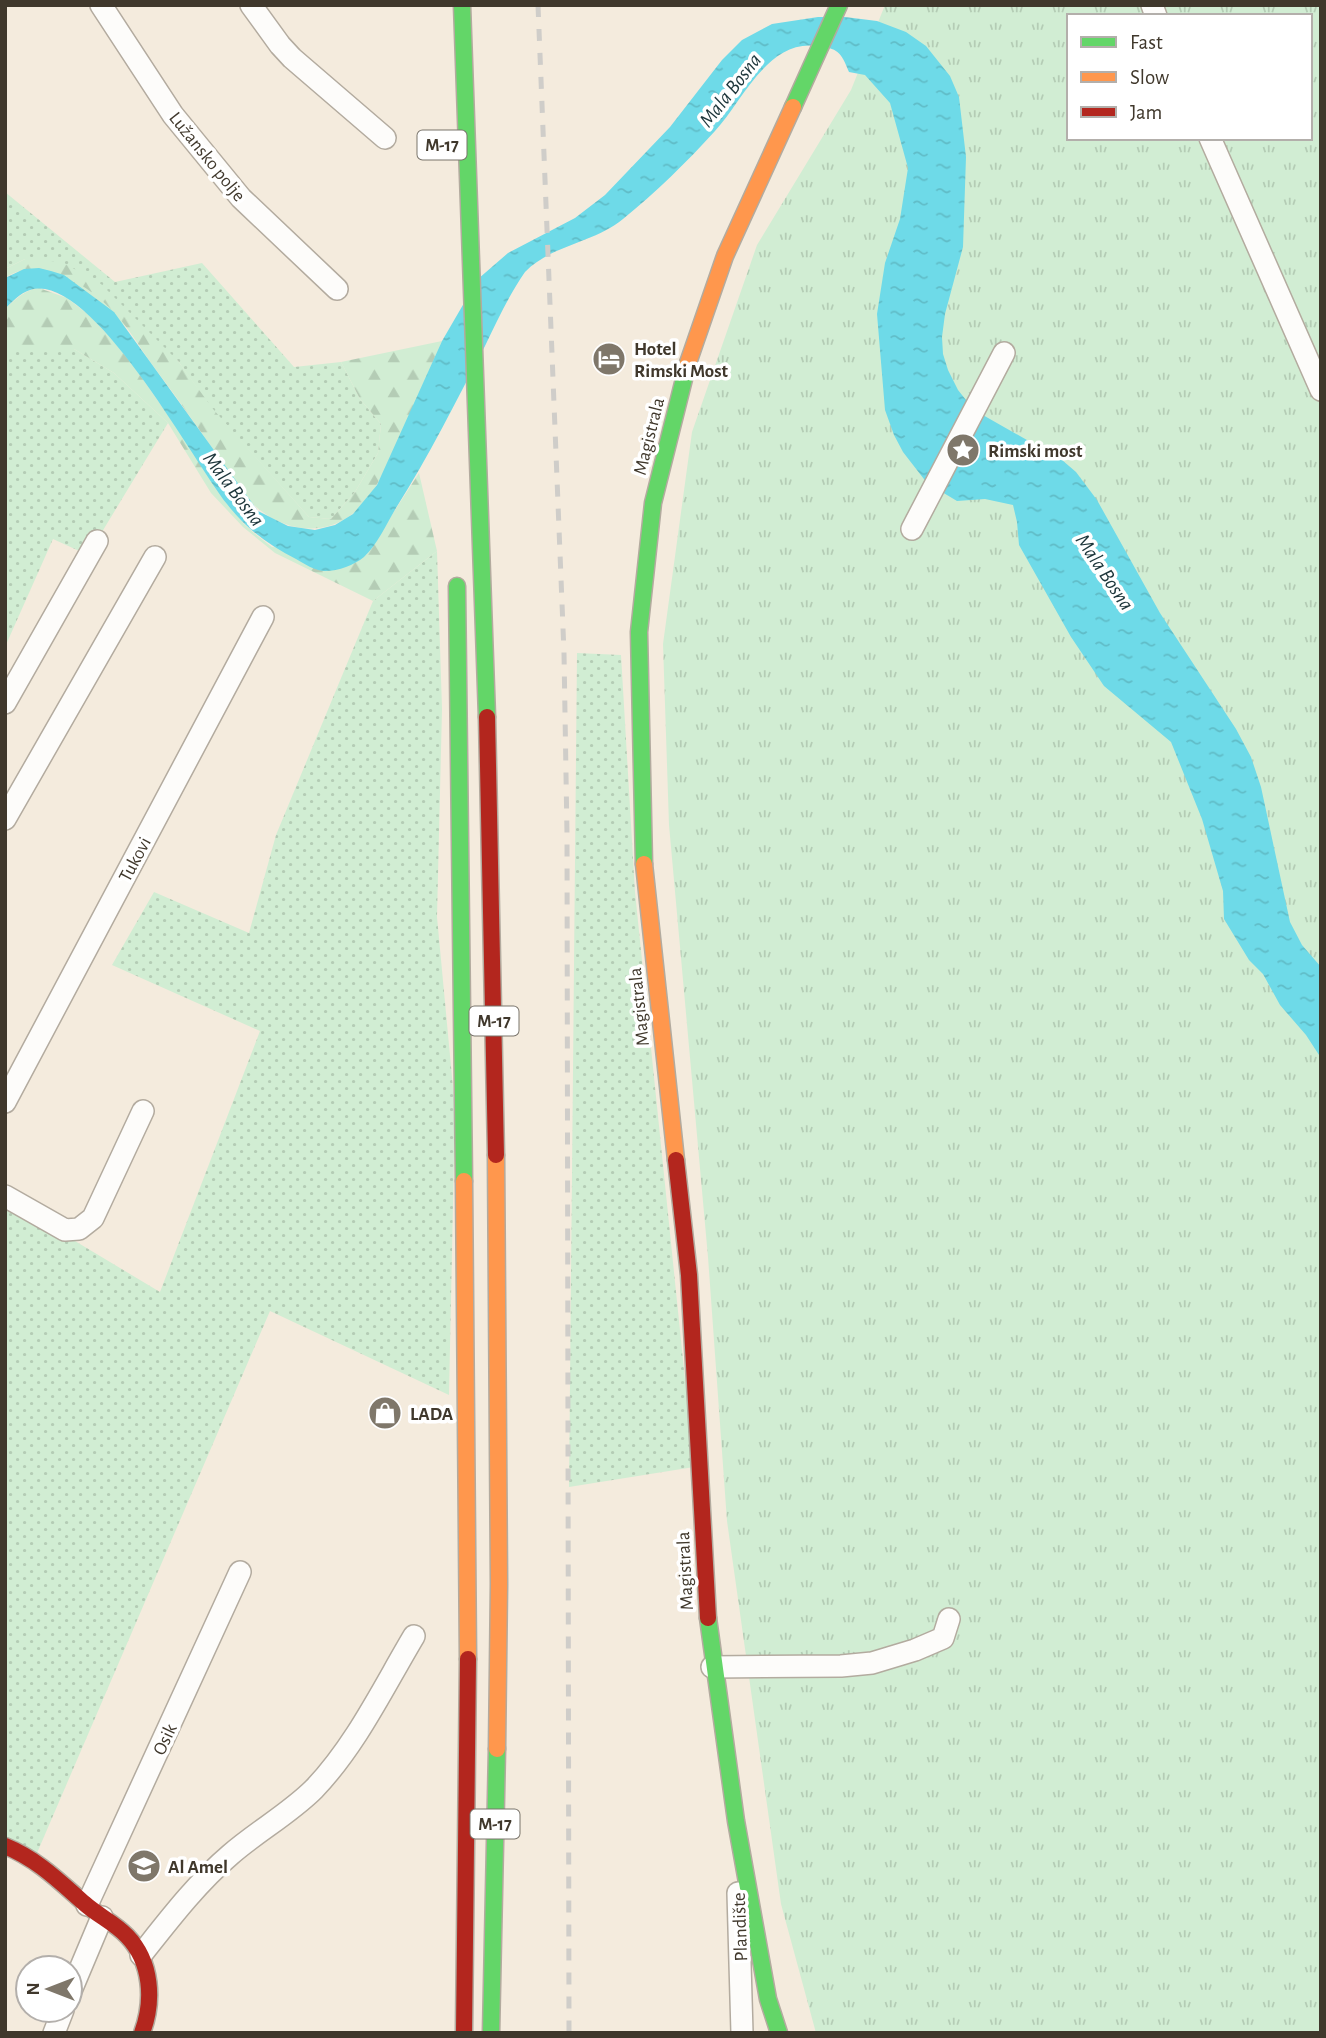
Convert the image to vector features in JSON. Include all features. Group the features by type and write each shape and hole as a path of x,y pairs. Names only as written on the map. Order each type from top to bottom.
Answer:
{"main road":[{"name":"M-17","path":"462,5 481,460 494,997 499,1616 491,2033"},
{"name":"Magistrala","path":"779,2033 768,1999 712,1667 689,1276 644,865 639,632 653,503 684,374 725,256 839,5"},
{"name":"M-17","path":"457,565 469,1586 464,2033"},
{"path":"5,1846 20,1852 63,1882 94,1911 130,1938 141,1955 148,1986 150,2004 142,2033"}],"street":[{"name":"Lužansko polje","path":"102,5 173,115 241,198 337,289"},
{"path":"251,5 292,58 385,138"},
{"path":"1211,140 1321,390"},
{"path":"912,529 1004,353"},
{"path":"5,703 97,541"},
{"path":"5,819 155,557"},
{"name":"Tukovi","path":"5,1102 262,617"},
{"path":"5,1196 65,1230 79,1229 93,1218 144,1111"},
{"name":"Osik","path":"81,1954 94,1911 240,1572"},
{"path":"712,1667 841,1666 872,1663 943,1638 949,1619"},
{"path":"141,1955 169,1920 230,1854 265,1830 314,1789 354,1739 414,1636"},
{"name":"Plandište","path":"736,1821 742,2033"}],"green space":[{"path":"885,5 1321,5 1321,2033 816,2033 781,1904 727,1521 708,1257 669,825 663,644 692,432 757,245 851,90"},
{"path":"5,192 115,282 202,263 294,367 341,362 360,399 381,424 378,453 355,492 331,519 309,517 212,409 178,361 25,259 5,269"},
{"path":"25,259 62,262 101,284 178,361 213,409 309,517 331,519 355,492 378,453 381,424 360,399 341,362 442,341 387,466 367,499 351,515 338,523 310,529 296,527 270,517 247,498 128,330 103,301 63,275 48,271 19,271 5,278 5,269"},
{"path":"39,288 67,298 89,315 109,336 133,365 243,523 272,547 366,555 419,473 437,551 373,601 275,553 243,527 211,493 168,423 114,373 74,349 5,351 5,309 25,293"},
{"path":"74,349 114,373 168,423 88,555 53,539 5,647 5,351"},
{"path":"437,551 442,709 437,917 455,1109 449,1395 270,1311 34,1860 5,1839 5,1199 160,1292 260,1031 112,965 154,892 249,933 276,835 373,601"},
{"path":"577,653 621,655 635,892 694,1467 569,1487"}],"water":[{"name":"Mala Bosna","path":"818,17 877,21 906,32 926,46 950,76 959,97 966,157 963,247 945,314 942,337 948,370 958,390 974,410 1062,460 1076,472 1097,500 1160,613 1236,729 1251,757 1261,787 1290,922 1302,945 1321,967 1321,1058 1306,1035 1280,1005 1263,974 1249,960 1224,919 1223,891 1202,819 1171,742 1104,686 1071,637 1019,545 1013,505 985,499 957,501 927,483 903,452 894,435 885,410 877,314 885,263 900,219 908,168 890,103 865,75 849,72 838,52 816,46 799,47 783,53 757,75 704,143 635,209 612,227 547,256 525,272 431,448 377,540 364,557 341,569 325,571 310,567 267,542 242,521 227,504 139,374 82,309 55,292 30,290 5,309 5,278 24,269 39,268 64,275 114,312 258,511 288,526 315,530 335,525 353,514 377,485 442,341 478,279 508,253 575,218 605,195 670,127 722,60 742,40 772,24"}],"railway":[{"path":"538,5 564,653 567,834 569,2033"}],"traffic: fast":[{"path":"462,5 487,717"},
{"path":"793,107 839,5"},
{"path":"644,864 639,632 653,503 688,363"},
{"path":"457,586 464,1181"},
{"path":"708,1618 736,1821 768,1999 779,2033"},
{"path":"491,2033 497,1749"}],"traffic: slow":[{"path":"688,363 725,256 793,107"},
{"path":"644,864 676,1160"},
{"path":"496,1155 499,1584 497,1749"},
{"path":"464,1181 468,1659"}],"traffic: jam":[{"path":"487,717 496,1155"},
{"path":"676,1160 689,1275 708,1618"},
{"path":"464,2033 468,1659"},
{"path":"5,1846 47,1871 122,1931 135,1946 142,1958 148,1982 148,2008 142,2033"}],"place":[{"name":"Hotel Rimski Most","path":"609,359"},
{"name":"Rimski most","path":"963,450"},
{"name":"LADA","path":"385,1413"},
{"name":"Al Amel","path":"144,1866"}]}
